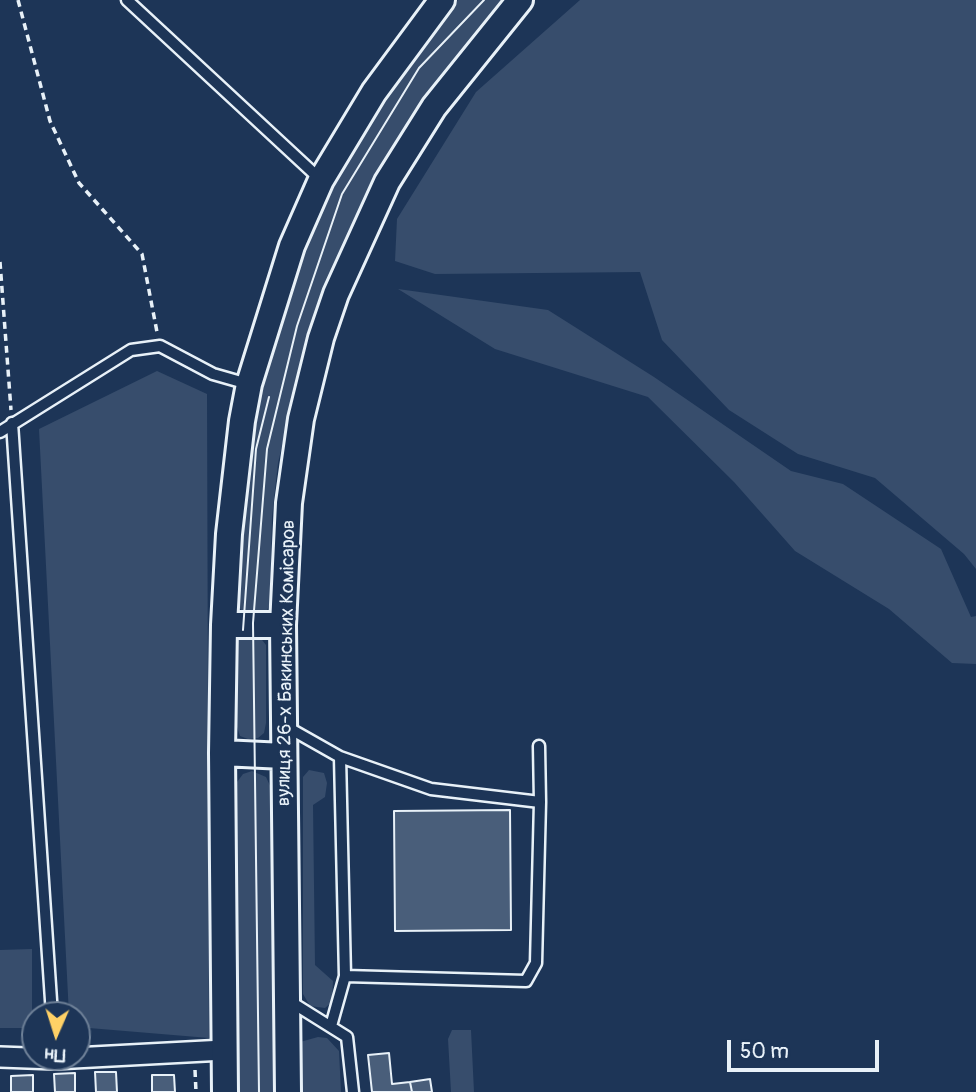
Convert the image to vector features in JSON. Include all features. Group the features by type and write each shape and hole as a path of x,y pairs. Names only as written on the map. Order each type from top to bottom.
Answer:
{"street":[{"path":"225,1092 222,753 224,625 230,520 249,384 292,246 321,180 374,92 442,0"},
{"name":"вулиця 26-х Бакинських Комісаров","path":"288,1092 283,625 289,503 301,419 321,338 336,294 387,181 434,107 520,0"},
{"path":"224,625 283,625"},
{"path":"222,753 284,755"},
{"path":"91,1057 224,1051"},
{"path":"0,1058 21,1058"}],"lane":[{"path":"127,0 321,180"},
{"path":"0,432 131,350 159,346 213,374 249,384"},
{"path":"12,423 51,1001"},
{"path":"283,724 340,758 431,789 540,802"},
{"path":"345,976 526,981 536,963 539,746"},
{"path":"331,1026 345,976 340,758"},
{"path":"288,1000 347,1037 353,1092"}],"path":[{"path":"18,0 50,121 79,183 142,254 159,346"},
{"path":"0,262 12,423"},
{"path":"195,1063 195,1092"}],"shaded area":[{"path":"458,0 510,0 329,285 293,398 278,463 272,517 270,602 267,611 259,616 246,615 235,603 248,450 259,398 296,273 327,200 353,152 384,101"},
{"path":"580,0 976,0 976,569 964,554 875,478 798,454 729,410 662,340 640,272 435,274 395,261 397,219 476,92"},
{"path":"398,289 548,310 654,377 791,471 843,484 941,549 971,617 976,616 976,664 952,663 889,609 795,551 734,482 648,397 495,349"},
{"path":"157,371 207,394 209,1038 91,1028 91,1001 68,1001 39,429"},
{"path":"242,636 259,636 266,645 266,723 264,733 258,738 240,736 236,724 236,643"},
{"path":"309,770 324,773 327,783 325,797 313,805 315,965 333,981 332,1002 325,1008 310,1006 303,994 303,777"},
{"path":"252,771 266,777 272,790 275,1092 238,1092 234,786 243,774"},
{"path":"32,949 32,1001 21,1001 21,1028 0,1028 0,950"},
{"path":"452,1030 471,1030 474,1092 451,1092 448,1039"},
{"path":"318,1037 327,1038 339,1051 341,1092 299,1092 300,1042"}],"building":[{"path":"510,810 511,930 395,931 394,811"},
{"path":"389,1053 392,1084 410,1082 412,1092 372,1092 368,1055"},
{"path":"95,1072 116,1072 117,1092 96,1092"},
{"path":"75,1073 75,1092 55,1092 54,1074"},
{"path":"33,1075 33,1092 11,1092 11,1076"},
{"path":"152,1075 174,1075 175,1092 152,1092"},
{"path":"430,1079 432,1092 412,1092 410,1082"}],"tram line":[{"path":"259,1092 253,623 267,449 297,326 342,194 419,68 484,0"},
{"path":"243,630 256,449 269,397"}]}
